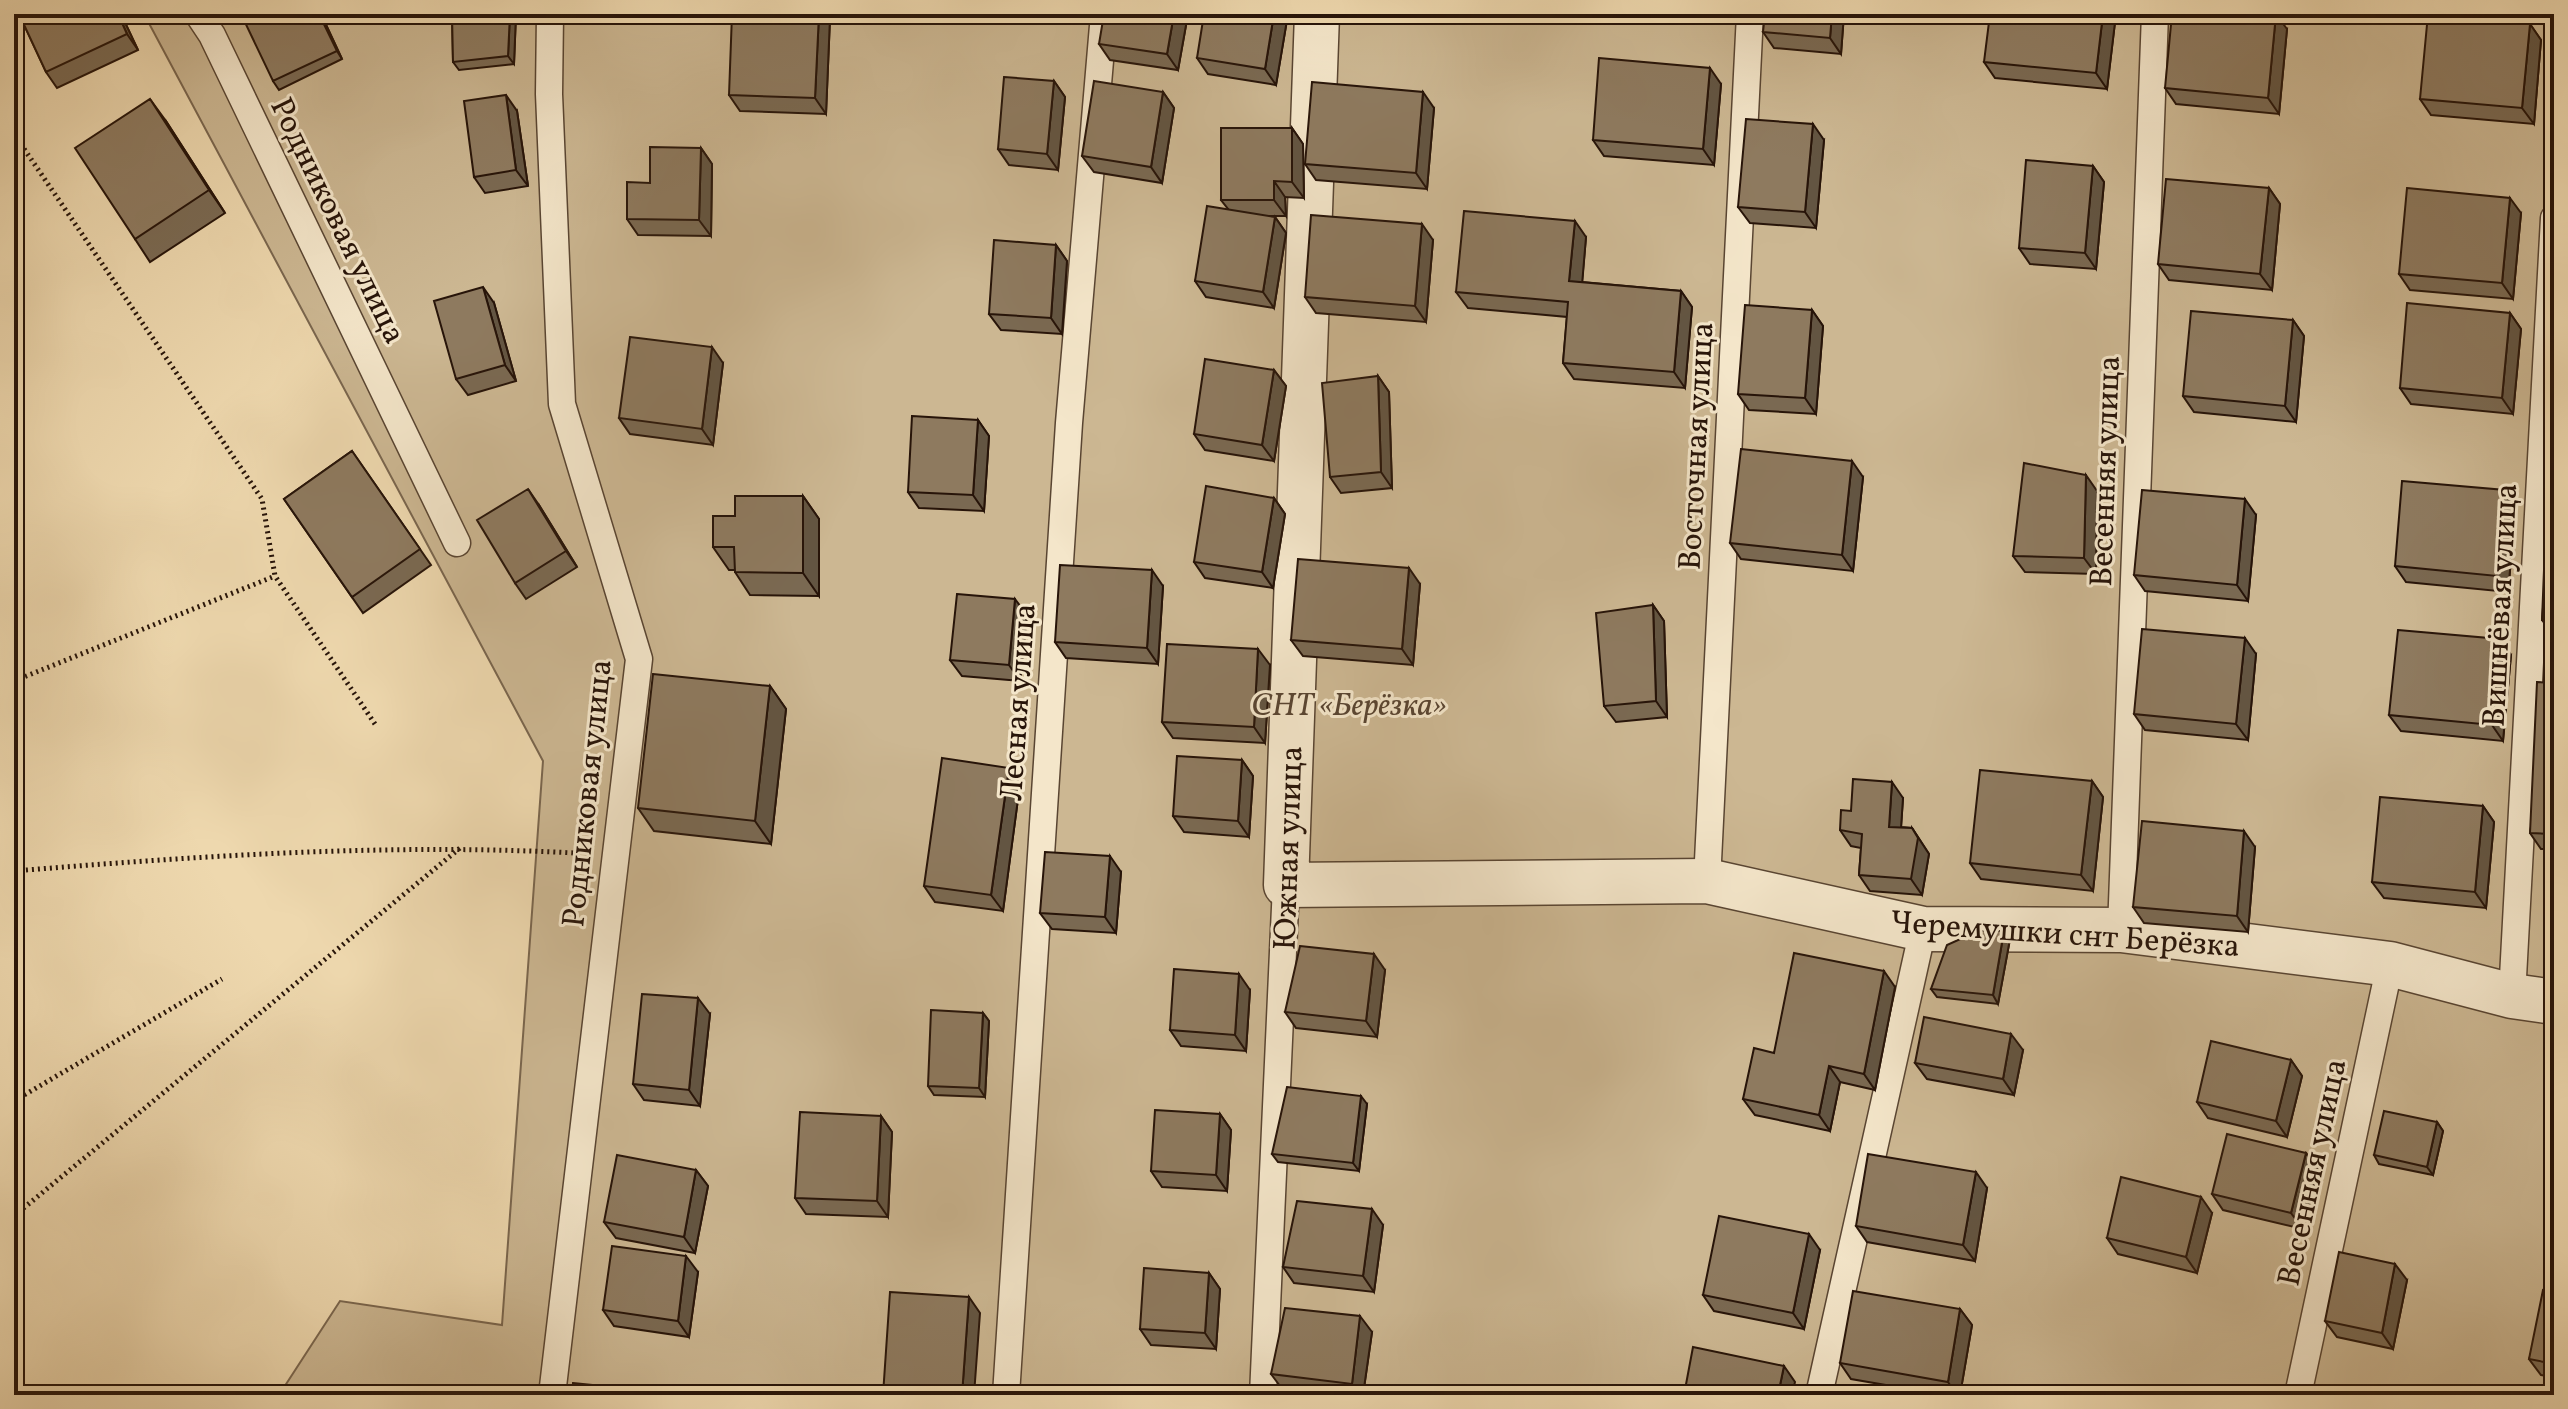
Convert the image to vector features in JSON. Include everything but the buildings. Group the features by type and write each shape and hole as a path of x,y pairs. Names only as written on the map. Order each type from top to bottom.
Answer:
{"street":[{"name":"Южная улица","path":"1286,885 1317,14"},
{"name":"Черемушки снт Берёзка","path":"1286,885 1707,881 1923,929 2121,930 2390,964 2533,999"}],"lane":[{"name":"Родниковая улица","path":"198,14 212,35 457,543"},
{"name":"Родниковая улица","path":"550,14 549,94 562,404 639,659 552,1395"},
{"name":"Лесная улица","path":"1006,1395 1068,439 1104,14"},
{"name":"Восточная улица","path":"1707,881 1750,14"},
{"name":"Весенняя улица","path":"2121,930 2155,14"},
{"name":"Вишнёвая улица","path":"2533,999 2554,218"},
{"name":"Южная улица","path":"1263,1395 1286,885"},
{"path":"1819,1395 1923,929"},
{"name":"Весенняя улица","path":"2298,1395 2390,964"}],"path":[{"path":"14,134 262,499 275,576 377,727"},
{"path":"14,681 275,576"},
{"path":"14,871 174,858 461,847 615,855"},
{"path":"14,1216 461,847"},
{"path":"14,1101 222,979"}],"green space":[{"name":"СНТ «Берёзка»","path":"144,14 2554,14 2554,1395 279,1395 340,1301 502,1325 543,761"}]}
